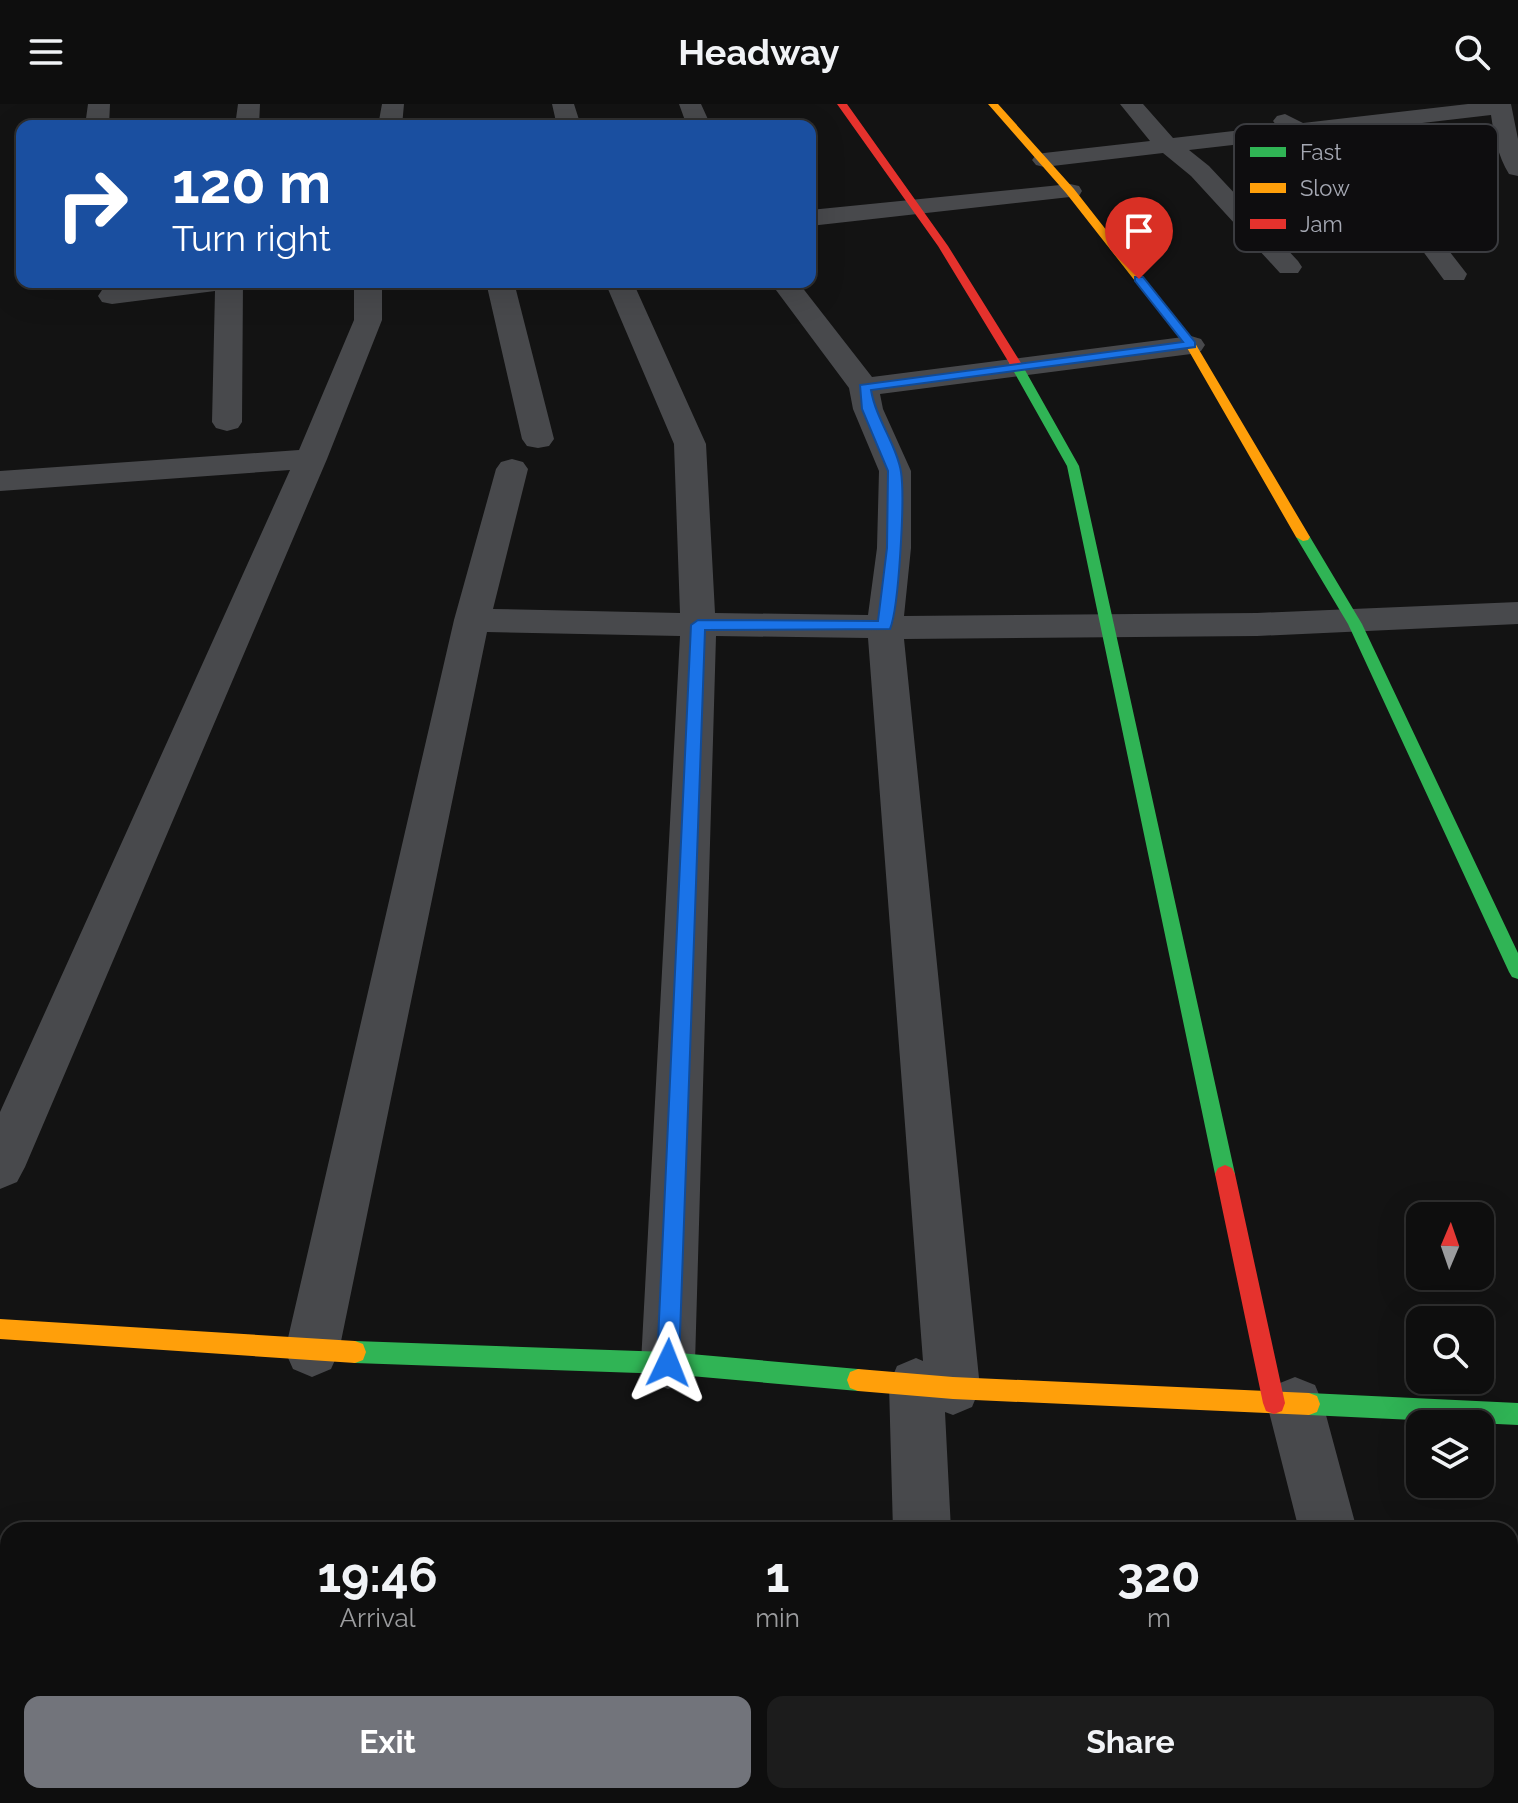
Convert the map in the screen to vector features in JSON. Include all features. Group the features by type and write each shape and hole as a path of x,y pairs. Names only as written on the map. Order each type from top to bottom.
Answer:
{"street":[{"path":"842,104 918,207 1019,369 1073,466 1285,1403 1325,1522"},
{"path":"993,104 1070,191 1191,345 1355,624 1518,972"},
{"path":"1131,104 1167,145 1200,171 1234,208"},
{"path":"1267,104 1289,124"},
{"path":"1330,124 1411,110 1501,106 1518,169"},
{"path":"1044,160 1234,137"},
{"path":"816,217 1070,191"},
{"path":"1275,252 1289,267"},
{"path":"1437,252 1454,274"},
{"path":"112,296 177,288"},
{"path":"226,288 227,422"},
{"path":"0,1167 311,459 368,320 368,288"},
{"path":"312,1351 472,620 525,454 501,288"},
{"path":"622,288 690,444 698,625 668,1363"},
{"path":"789,288 864,387 868,409 895,471 894,548 885,625 935,1386 923,1522"},
{"path":"864,387 1191,345"},
{"path":"0,481 311,459"},
{"path":"472,620 698,625 1355,624 1518,613"},
{"path":"0,1329 312,1351 668,1363 935,1386 1518,1414"}],"traffic: fast":[{"path":"1015,363 1073,466 1225,1174"},
{"path":"1303,537 1355,624 1518,972"},
{"path":"355,1352 668,1363 858,1380"},
{"path":"1309,1404 1518,1414"}],"traffic: slow":[{"path":"993,104 1070,191 1191,345 1303,537"},
{"path":"0,1329 355,1352"},
{"path":"858,1380 953,1388 1309,1404"}],"traffic: jam":[{"path":"842,104 943,246 1015,363"},
{"path":"1225,1174 1274,1403"}],"route":[{"path":"668,1363 698,625 885,625 894,548 895,471 868,409 864,387 1191,345 1139,279"}]}
